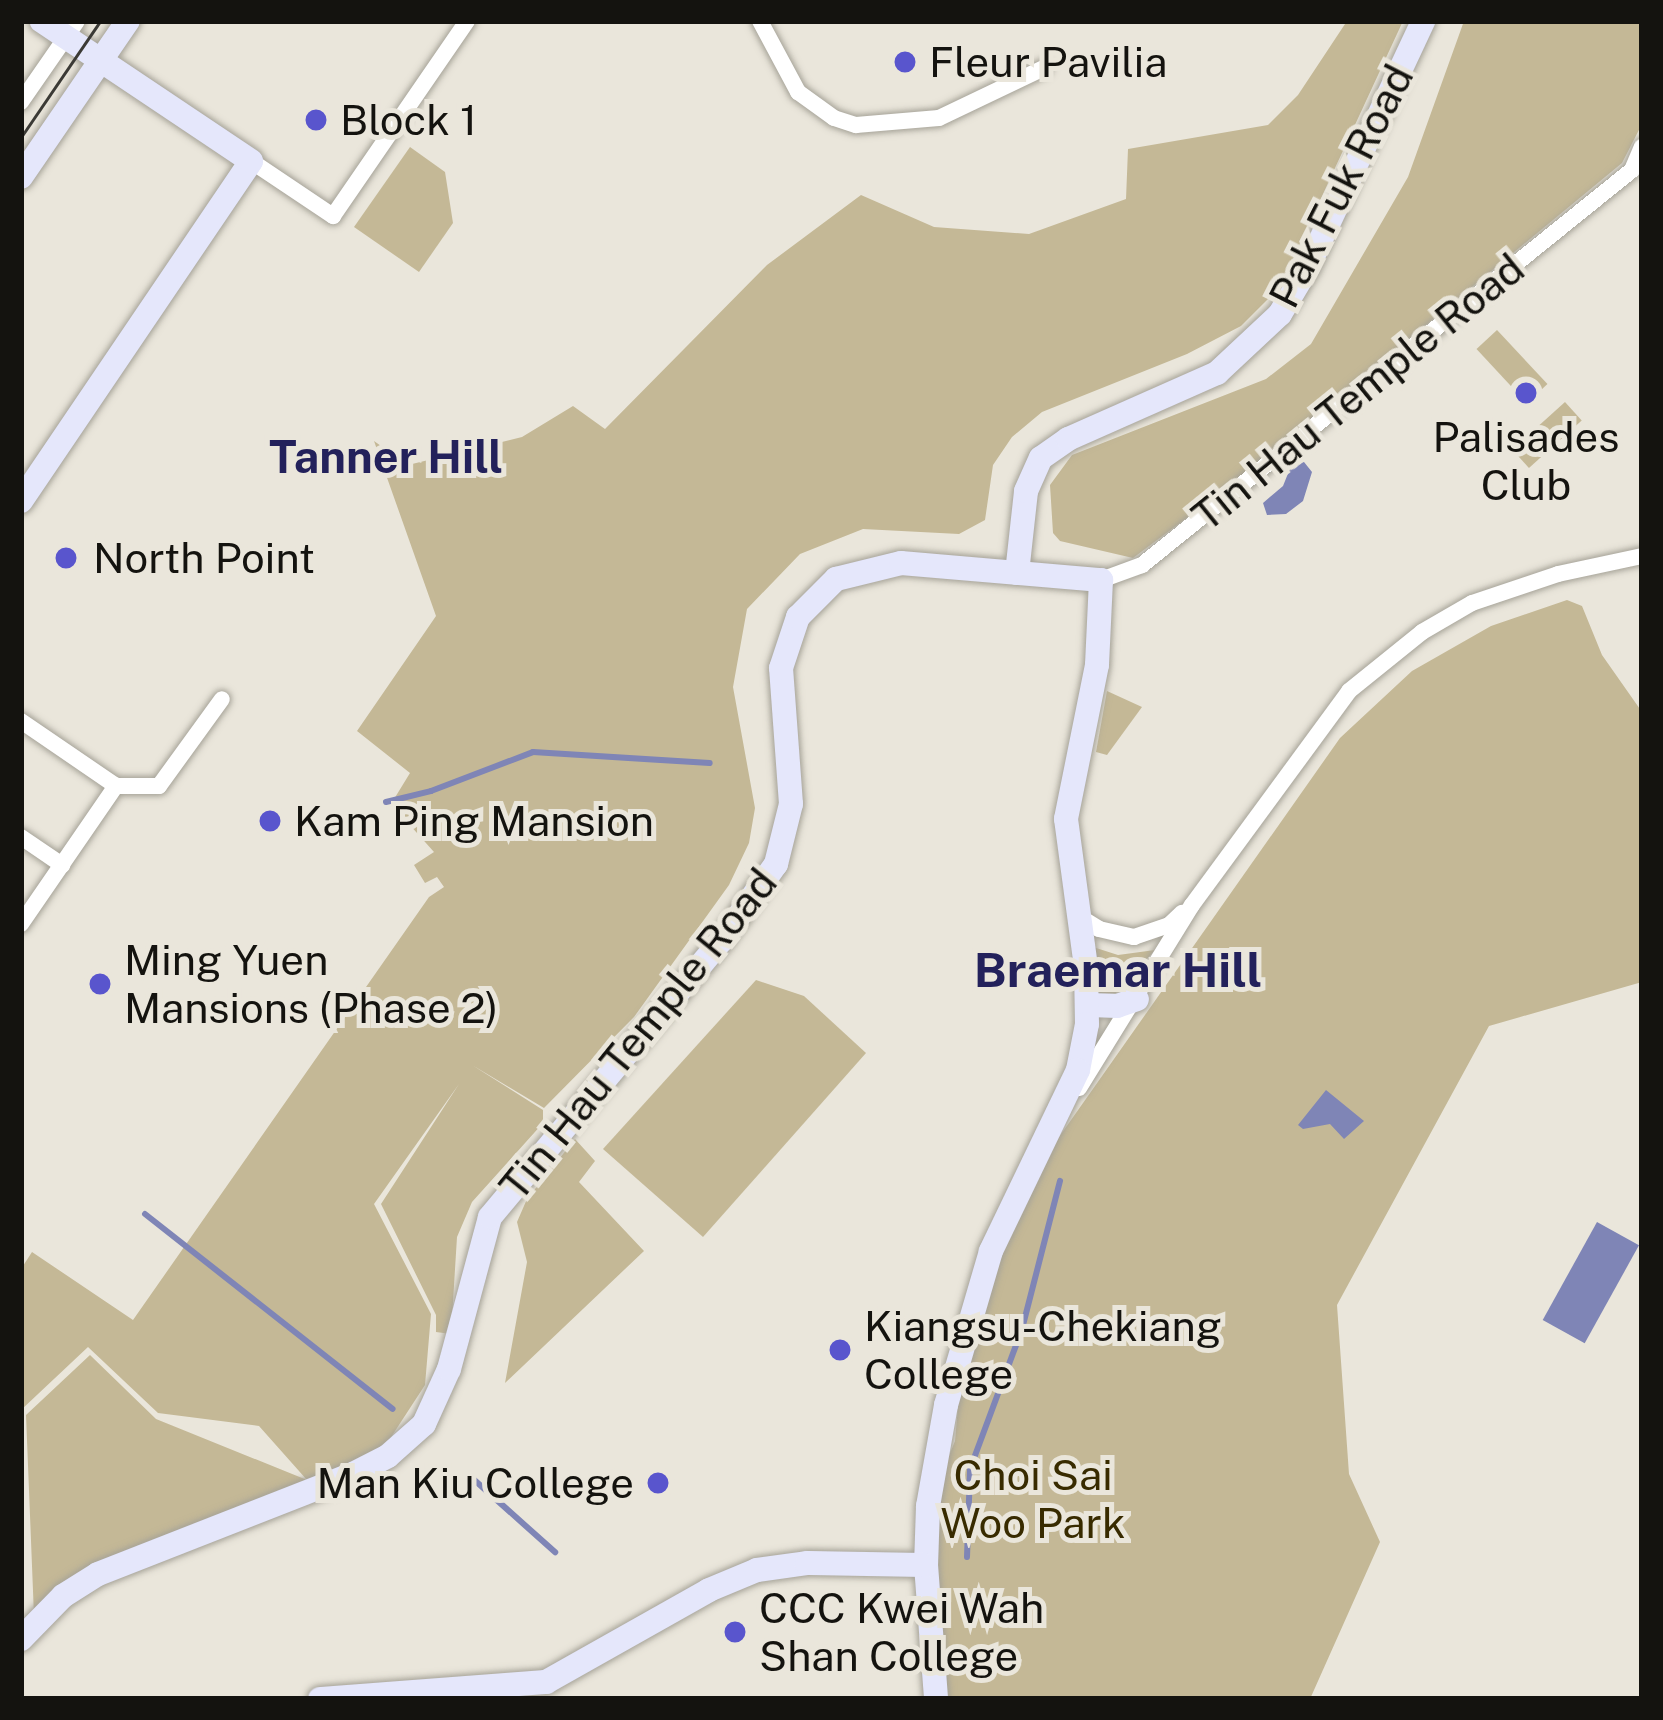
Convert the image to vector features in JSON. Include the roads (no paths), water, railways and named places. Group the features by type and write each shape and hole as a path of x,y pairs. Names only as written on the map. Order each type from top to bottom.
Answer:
{"street":[{"path":"42,21 71,30 101,60 333,217 467,21"},
{"path":"21,177 128,21"},
{"path":"760,21 798,92 815,107 856,125 939,118 1044,68"},
{"name":"Pak Fuk Road","path":"1017,573 1031,474 1058,445 1217,374 1264,332 1294,292 1423,21"},
{"path":"21,102 71,30"},
{"name":"Tin Hau Temple Road","path":"21,1639 63,1596 98,1574 353,1474 415,1435 443,1387 490,1217 722,940 776,864 791,804 781,668 798,617 836,579 869,567 901,563 1102,580 1142,566 1637,174 1642,147"},
{"path":"21,501 251,161"},
{"path":"1041,1147 1192,905 1333,710 1381,662 1472,603 1558,574 1642,556"},
{"path":"936,1699 926,1565 934,1470 963,1333 1008,1208 1078,1070 1090,1005 1066,820 1097,665 1102,580"},
{"path":"21,721 116,786 159,786 222,699"},
{"path":"21,924 116,786"},
{"path":"21,837 62,865"},
{"path":"1080,917 1099,929 1134,937 1169,925 1192,905"},
{"path":"1090,1005 1117,1006 1137,999"},
{"path":"320,1699 546,1682 710,1590 757,1570 807,1563 926,1565"}],"water":[{"path":"1304,462 1312,472 1303,501 1286,514 1267,515 1263,503 1283,486 1291,466"},
{"path":"1326,1090 1364,1121 1344,1139 1330,1124 1303,1129 1298,1125"},
{"path":"1597,1222 1639,1245 1585,1343 1543,1320"}],"waterway":[{"path":"386,802 431,791 533,752 710,763"},
{"path":"967,1557 970,1469 1022,1329 1060,1181"},
{"path":"145,1214 393,1409"},
{"path":"471,1477 555,1552"}],"tram line":[{"path":"21,137 100,21"}],"place":[{"name":"Fleur Pavilia","path":"905,62"},
{"name":"Block 1","path":"316,120"},
{"name":"Palisades Club","path":"1526,393"},
{"name":"North Point","path":"66,558"},
{"name":"Kam Ping Mansion","path":"270,821"},
{"name":"Ming Yuen Mansions (Phase 2)","path":"100,984"},
{"name":"Kiangsu-Chekiang College","path":"840,1350"},
{"name":"Man Kiu College","path":"658,1483"},
{"name":"CCC Kwei Wah Shan College","path":"735,1632"}],"district":[{"name":"Tanner Hill","path":"386,457"},
{"name":"Braemar Hill","path":"1118,970"}],"park label":[{"name":"Choi Sai Woo Park","path":"1033,1500"}]}
